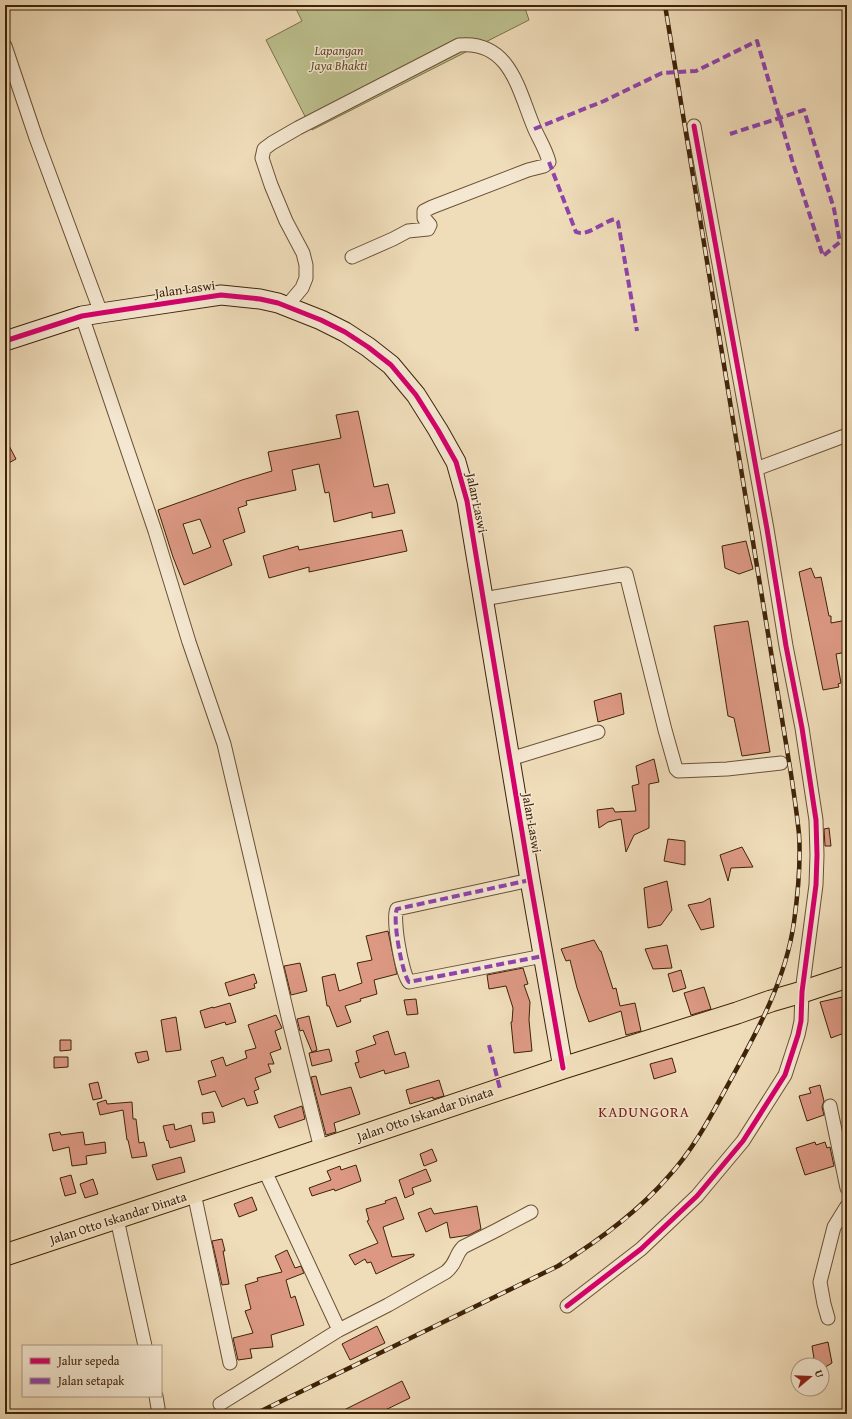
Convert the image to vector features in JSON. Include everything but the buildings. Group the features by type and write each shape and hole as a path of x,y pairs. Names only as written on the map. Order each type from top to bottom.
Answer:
{"main road":[{"name":"Jalan Otto Iskandar Dinata","path":"5,1255 117,1219 563,1068 847,977"}],"street":[{"path":"286,307 302,288 306,278 306,265 271,185 262,158 264,149 298,128 459,45 469,44 485,47 501,58 511,71 534,129 548,156 549,162 544,166 528,170 432,206 424,211 424,218 430,225 428,228 408,231 352,257"},
{"path":"5,46 36,138 101,313"},
{"path":"567,1306 641,1248 697,1196 743,1141 785,1075 801,1021 802,992 816,885 816,820 802,728 786,646 756,469 694,126"},
{"name":"Jalan Laswi","path":"5,341 82,316 221,295 260,300 278,303 321,320 345,332 368,347 391,365 416,395 456,462 467,501 563,1068"},
{"path":"82,316 155,531 189,642 224,744 321,1150"},
{"path":"756,469 847,434"},
{"path":"483,599 626,574 676,769 678,771 727,769 781,763"},
{"path":"510,759 598,732"},
{"path":"530,880 397,909 396,924 402,960 405,975 409,982 543,956"},
{"path":"830,1106 845,1165 847,1188"},
{"path":"264,1169 339,1330"},
{"path":"194,1193 230,1363"},
{"path":"828,1318 820,1282 834,1227 847,1206"},
{"path":"220,1404 339,1330 388,1305 446,1272 456,1261 462,1247 531,1212"},
{"path":"117,1219 145,1345"},
{"path":"156,1397 160,1414"}],"green space":[{"name":"Lapangan Jaya Bhakti","path":"294,5 524,5 529,20 312,130 266,40 302,21"}],"railway":[{"path":"255,1414 558,1266 588,1247 616,1226 656,1190 686,1155 702,1131 770,1004 785,964 794,922 798,889 800,856 799,834 791,774 665,5"}],"marked path":[{"path":"534,129 604,101 662,73 696,71 757,41 792,160 823,256 840,242 834,209 804,110 730,134"},
{"path":"549,162 576,232 581,233 590,231 615,219 618,222 637,331"},
{"path":"530,880 397,909 396,923 398,946 403,968 409,982 543,956"},
{"path":"489,1045 500,1089"}],"cycle path":[{"path":"567,1306 641,1249 697,1196 743,1141 785,1075 801,1021 802,992 816,885 816,820 802,728 786,646 767,529 694,126"},
{"path":"5,341 82,316 221,295 260,299 278,303 321,320 345,332 368,347 391,365 416,395 456,462 467,501 563,1068"}],"district":[{"name":"KADUNGORA","path":"644,1111"}]}
